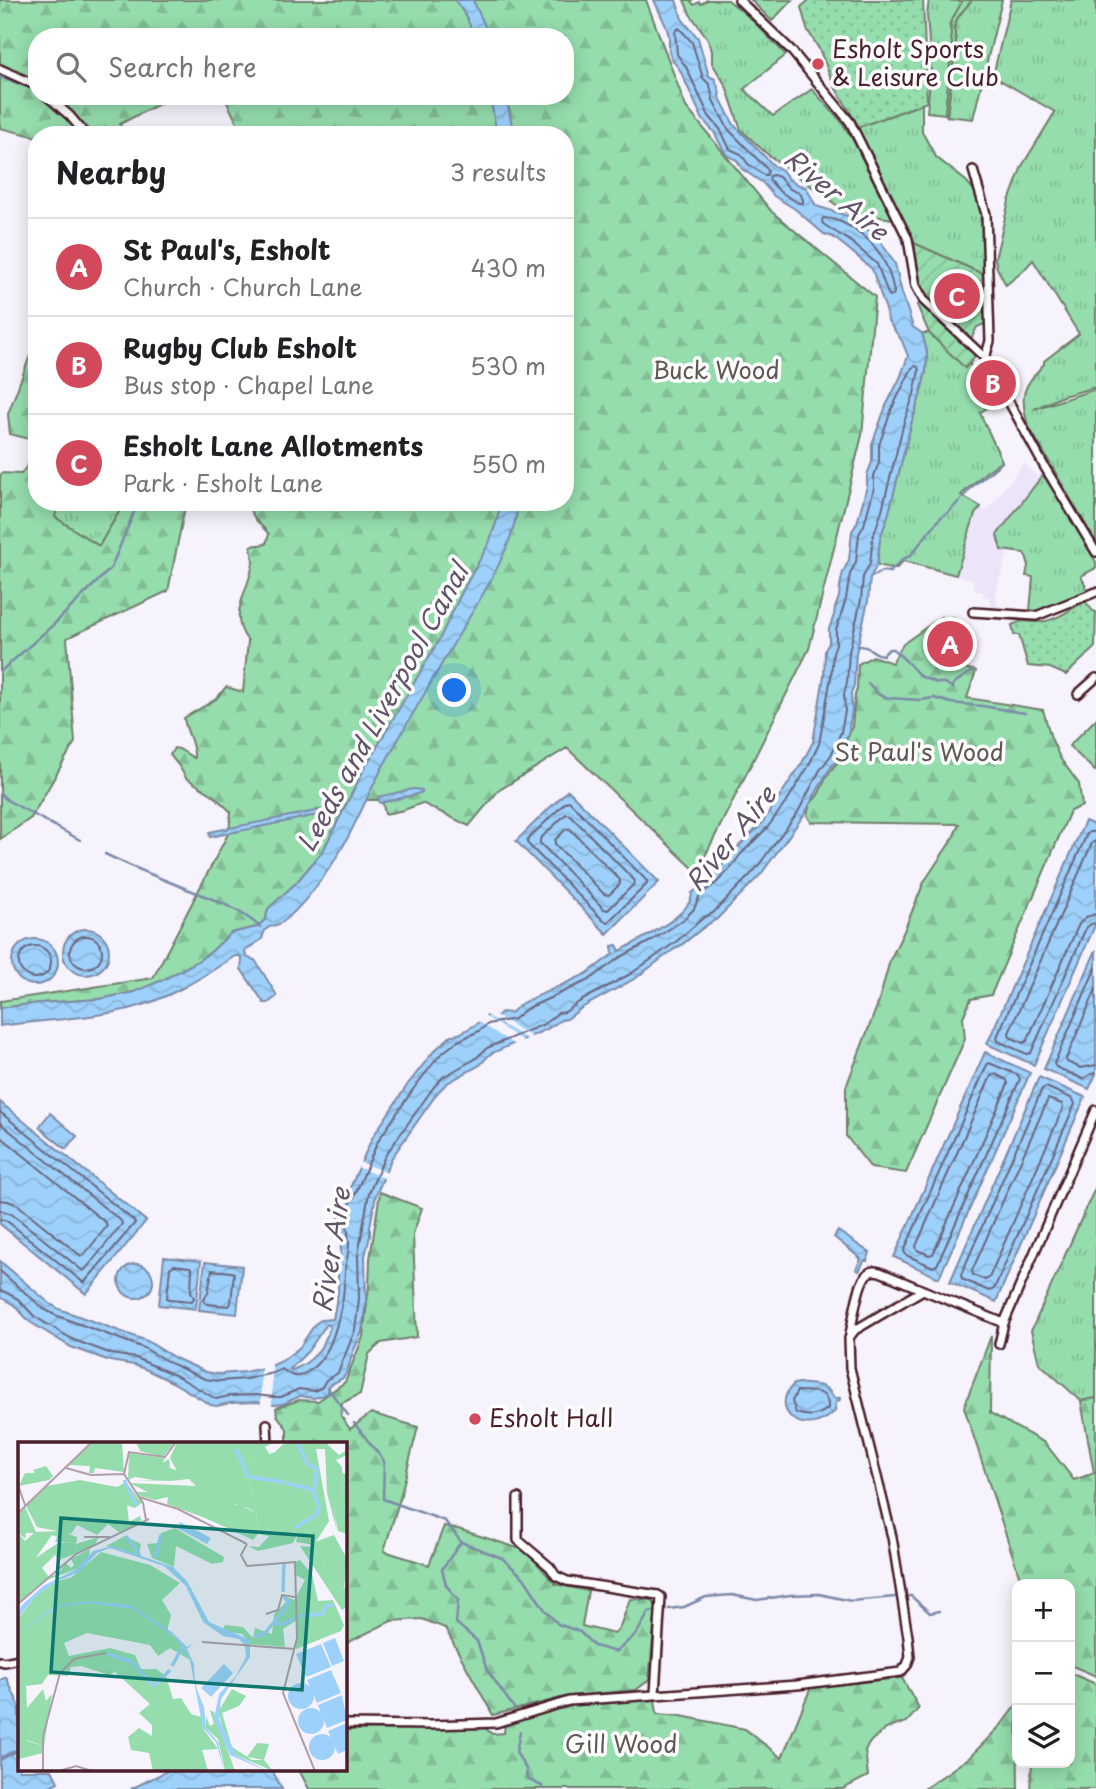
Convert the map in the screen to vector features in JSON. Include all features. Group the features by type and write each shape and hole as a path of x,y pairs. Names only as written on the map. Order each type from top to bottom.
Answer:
{"street":[{"path":"739,0 791,50 850,122 908,239 916,286 924,301 985,358 1044,466 1096,552"},
{"path":"0,69 28,82"},
{"path":"57,105 78,126"},
{"path":"973,170 985,214 990,341 985,358"},
{"path":"973,612 1036,616 1096,592"},
{"path":"984,613 985,622"},
{"path":"1078,694 1096,678"},
{"path":"999,1344 1004,1323 1096,1110"},
{"path":"346,1724 496,1723 569,1701 797,1685 896,1674 905,1669 910,1657 909,1645 892,1537 850,1368 849,1338 857,1302 865,1277 874,1271 1004,1323"},
{"path":"849,1338 855,1330 923,1290"},
{"path":"267,1424 268,1442"},
{"path":"518,1498 518,1540 550,1567 556,1576 567,1581 661,1597 654,1694"},
{"path":"0,1661 18,1660"}],"shaded area":[{"path":"1024,463 1039,479 997,535 1001,549 1008,552 996,593 997,608 992,608 989,606 989,597 984,597 983,591 975,591 973,580 956,575 975,513 981,507 986,511"}],"green space":[{"name":"Buck Wood","path":"0,0 646,0 686,107 772,212 875,297 862,435 809,649 697,872 567,748 498,791 469,826 422,803 385,814 382,800 348,800 323,851 297,882 268,909 266,919 257,927 231,933 198,961 134,992 100,999 0,1008 0,1001 153,978 229,832 231,812 213,795 186,778 170,755 174,748 194,758 184,718 216,699 226,687 243,692 248,641 239,621 239,611 251,573 251,546 266,544 269,534 251,511 574,511 574,126 239,126 228,105 574,105 574,28 28,28 28,105 157,105 120,124 121,126 28,126 28,135 0,128"},
{"path":"684,0 693,0 691,1 694,5 707,0 728,0 749,17 786,55 744,89 773,116 812,89 841,121 893,219 846,212 766,153 741,130 726,86 712,63 708,39 690,14"},
{"path":"751,0 792,0 772,21"},
{"path":"809,0 923,0 927,102 859,127 835,87 819,49 807,29 801,7"},
{"path":"929,0 963,1 950,23 952,44 945,114 927,112 931,69 927,15"},
{"path":"963,0 972,0 960,14 955,27 956,40 947,116 945,114 952,44 950,23"},
{"path":"972,0 1002,0 973,119 947,116 956,40 955,27 960,14"},
{"path":"1011,0 1096,0 1096,387 1063,396 1034,409 1096,389 1096,543 1028,425 1024,406 1027,385 1044,361 1079,334 1033,260 1006,285 995,259 1009,201 1022,166 1055,112 993,76"},
{"path":"922,104 922,132 936,157 966,181 978,198 984,236 985,275 914,243 858,130 859,127"},
{"path":"914,243 985,275 987,323 977,327 971,339 931,300 920,282"},
{"path":"921,303 935,319 977,355 965,368 929,333 917,305"},
{"path":"922,333 929,333 965,367 969,363 991,396 986,400 989,406 980,413 1002,461 961,495 981,507 975,514 956,575 903,561 896,569 877,565 880,538 926,371 927,352"},
{"path":"28,361 28,439 10,434 8,414"},
{"path":"28,464 28,511 56,511 55,517 99,546 120,511 184,511 168,591 67,638 75,742 31,818 0,839 0,476 2,473 21,474"},
{"path":"1042,476 1048,480 1096,562 1096,568 1081,576 1088,591 1051,607 1030,611 1033,577 1026,576 1027,559 1024,553 1001,550 997,535"},
{"path":"56,511 120,511 99,546 54,517"},
{"path":"1085,601 1096,612 1095,647 1066,675 1050,668 1028,666 1019,635 1014,635 1012,625 1023,621 1039,622 1051,619"},
{"name":"St Paul's Wood","path":"941,617 942,621 953,617 955,620 934,637 946,663 976,671 967,698 1043,710 1060,758 1079,784 1082,806 1070,811 991,995 971,999 963,1017 965,1039 906,1173 871,1168 846,1136 846,1087 879,1001 890,960 924,882 959,824 811,822 807,815 810,804 838,761 852,727 858,664 873,656 892,663 903,644"},
{"path":"1096,719 1096,770 1095,771 1069,746"},
{"path":"1096,1186 1096,1398 1081,1401 1039,1363 1031,1331"},
{"path":"380,1192 422,1208 413,1234 417,1337 381,1343 369,1354 360,1394 342,1403 341,1416 350,1429 371,1413 418,1427 384,1551 429,1565 444,1526 527,1551 555,1584 588,1591 582,1626 614,1634 619,1629 630,1599 652,1600 656,1606 649,1680 636,1690 569,1696 493,1715 445,1628 422,1619 391,1621 346,1644 346,1442 287,1442 287,1429 277,1415 276,1408 299,1400 318,1401 345,1382 363,1337 370,1259"},
{"path":"991,1336 990,1413 1045,1443 1074,1480 1094,1473 1081,1401 1096,1398 1096,1676 1075,1667 1075,1579 1020,1579 964,1407"},
{"path":"1075,1675 1096,1684 1096,1789 1030,1789 1032,1768 1075,1768"},
{"name":"Gill Wood","path":"902,1678 919,1708 907,1722 886,1729 871,1741 865,1750 868,1776 843,1789 309,1789 300,1772 346,1772 346,1730 485,1728 492,1734 504,1733 505,1723 572,1705 655,1699 657,1714 745,1729 782,1758 811,1687"},
{"path":"1012,1711 1012,1768 1018,1768 1018,1789 924,1789 970,1757"}],"water":[{"path":"455,0 473,0 486,28 471,28"},
{"name":"River Aire","path":"654,0 676,0 682,19 698,38 709,76 715,79 719,96 734,125 788,178 806,187 816,206 848,216 881,242 895,264 913,327 922,333 927,352 920,396 880,539 877,565 870,578 868,601 856,653 848,734 837,759 804,815 761,874 717,919 636,978 583,1007 567,1019 490,1054 480,1065 447,1083 438,1092 391,1159 376,1195 365,1256 366,1300 362,1332 343,1378 330,1385 327,1394 314,1398 300,1396 283,1404 273,1405 257,1402 211,1405 145,1369 110,1361 71,1347 30,1322 14,1305 0,1297 0,1261 59,1309 147,1341 206,1372 245,1372 282,1361 300,1347 315,1324 321,1320 333,1319 341,1252 338,1224 340,1200 347,1195 372,1138 434,1051 452,1035 459,1034 487,1016 498,1016 502,1012 511,1013 522,1003 586,974 613,954 612,946 617,945 620,951 674,919 690,902 692,893 710,879 762,823 813,742 829,629 843,572 849,560 852,531 857,523 867,486 867,475 872,462 872,444 908,356 902,341 888,321 872,269 833,237 824,234 795,209 774,196 763,183 742,169 737,160 725,153 714,132 703,120 680,70 671,58 666,26","holes":["326,1325 329,1325 321,1348 306,1363 290,1369 308,1351"]},
{"path":"492,105 508,105 512,126 495,126"},
{"path":"499,511 516,511 503,556 381,770 342,848 301,905 280,924 268,928 262,939 246,950 248,958 255,960 276,997 264,1003 241,969 240,956 235,956 184,987 143,1005 97,1015 0,1026 0,1008 100,999 134,992 198,961 231,933 257,927 266,919 268,909 297,882 323,851 363,771 440,638 489,543"},
{"path":"413,789 422,792 380,803 378,797"},
{"path":"568,790 659,882 607,934 516,841"},
{"path":"336,807 337,811 210,837 209,832"},
{"path":"1085,821 1096,826 1096,923 1034,1065 987,1044"},
{"path":"86,929 102,936 109,952 102,968 86,975 70,968 63,952 70,936"},
{"path":"35,939 51,946 58,962 51,978 35,985 19,978 12,962 19,946"},
{"path":"1096,950 1096,1074 1089,1089 1044,1069"},
{"path":"985,1052 1030,1073 939,1278 894,1257"},
{"path":"1039,1077 1085,1097 996,1302 950,1282"},
{"path":"0,1102 146,1221 86,1294 0,1224"},
{"path":"50,1113 77,1136 66,1149 39,1127"},
{"path":"838,1231 870,1253 859,1271 856,1269 861,1259 834,1237"},
{"path":"164,1257 201,1261 196,1309 159,1305"},
{"path":"205,1262 242,1266 237,1314 199,1310"},
{"path":"136,1264 148,1269 153,1281 148,1293 136,1298 124,1293 119,1281 124,1269"},
{"path":"794,1384 823,1387 834,1398 840,1398 836,1402 835,1411 823,1420 812,1423 801,1423 793,1419 787,1412 785,1403"},
{"path":"6,1677 18,1703 18,1749 0,1758 0,1680"},
{"path":"18,1751 18,1772 53,1772 58,1782 44,1789 0,1789 0,1760"},
{"path":"165,1772 273,1772 282,1789 131,1789"}],"pier":[{"path":"489,1013 535,1039 530,1041 486,1015"},
{"path":"483,1015 526,1043 518,1047 476,1020"},
{"path":"357,1161 388,1173 386,1179 355,1166"},
{"path":"272,1362 272,1408 261,1406 261,1365"}],"waterway":[{"path":"0,77 28,87"},
{"path":"68,119 73,126"},
{"path":"870,578 882,571 890,572 910,556 940,518 1002,462"},
{"path":"0,672 111,568 134,511"},
{"path":"858,646 867,647 883,655 893,649 920,676 953,688 953,684 972,671"},
{"path":"868,683 879,695 888,698 934,698 951,703 1025,713"},
{"path":"0,793 7,800 80,840"},
{"path":"105,854 225,905 260,927"},
{"path":"327,1387 348,1415"},
{"path":"354,1423 384,1461 383,1499 445,1521 461,1542 502,1558 524,1578 545,1610 558,1624 580,1632 594,1646 616,1652 637,1633 649,1612 655,1611"},
{"path":"461,1542 442,1569 446,1585 458,1600 456,1623 477,1641 487,1670 514,1708"},
{"path":"669,1609 684,1607 706,1597 732,1595 757,1600 819,1594 851,1601 895,1597"},
{"path":"909,1596 930,1613 939,1611"},
{"path":"520,1732 516,1752 526,1769 527,1779 542,1786 542,1789"}],"place":[{"name":"Esholt Sports & Leisure Club","path":"818,64"},
{"name":"Esholt Lane Allotments","path":"957,296"},
{"name":"Rugby Club Esholt","path":"993,383"},
{"name":"St Paul's, Esholt","path":"950,644"},
{"name":"Esholt Hall","path":"475,1419"}],"water label":[{"name":"Leeds and Liverpool Canal","path":"383,708"}]}
